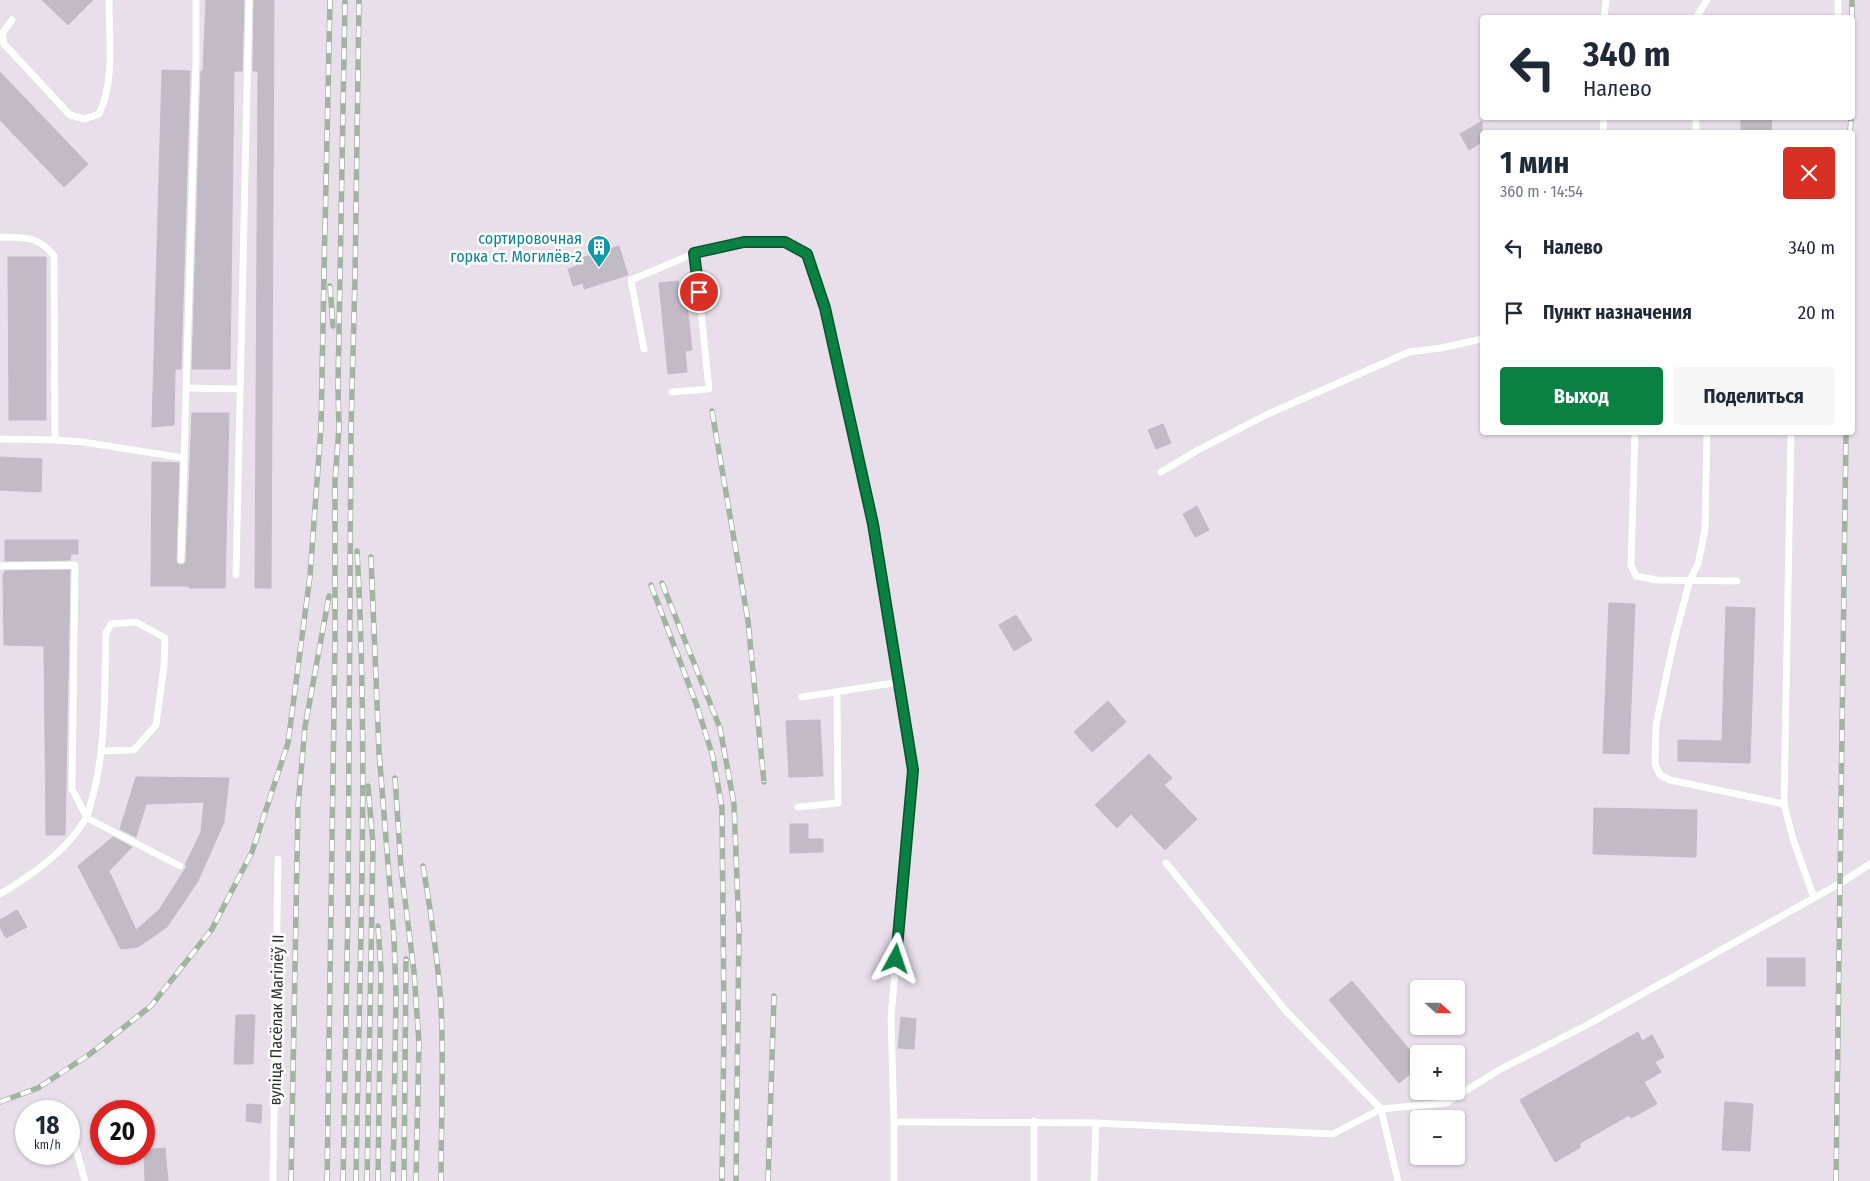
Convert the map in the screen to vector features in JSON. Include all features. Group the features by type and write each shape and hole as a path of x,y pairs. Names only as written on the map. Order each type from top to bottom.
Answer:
{"lane":[{"path":"12,20 2,34 4,44 70,115 85,119 99,114 105,103 108,87 110,0"},
{"path":"181,560 196,69 196,0"},
{"path":"236,575 249,0"},
{"path":"1604,15 1606,0"},
{"path":"1698,15 1707,0"},
{"path":"1838,0 1838,15"},
{"path":"0,237 31,238 46,245 54,256 55,440"},
{"path":"644,349 631,280 694,253 744,242 785,242 807,254 825,308 873,524 913,770 891,1017 894,1181"},
{"path":"672,392 709,389 694,253"},
{"path":"1162,472 1198,450 1268,414 1409,352 1480,340"},
{"path":"186,388 239,389"},
{"path":"1635,435 1631,564 1636,576 1657,580 1737,581"},
{"path":"1707,435 1704,530 1698,564 1690,580 1659,706 1654,764 1660,775 1670,780 1784,804"},
{"path":"1791,435 1784,804 1793,839 1814,898"},
{"path":"0,439 83,442 184,458"},
{"path":"0,566 75,565 72,789 86,818 180,866"},
{"path":"0,894 19,883 66,846 86,818 96,786 102,752 106,633 111,624 136,622 165,638 164,666 156,725 134,750 102,752"},
{"path":"802,697 900,682"},
{"path":"798,807 838,803 837,692"},
{"name":"вуліца Пасёлак Магілёў II","path":"274,1181 278,859"},
{"path":"1166,863 1286,1011 1381,1109 1398,1181"},
{"path":"894,1122 1096,1123 1333,1134 1381,1109 1446,1102 1499,1070 1585,1026 1814,898 1870,864"},
{"path":"1034,1122 1034,1181"},
{"path":"1094,1181 1096,1123"},
{"path":"80,1161 85,1181"}],"building":[{"path":"42,0 93,0 68,25"},
{"path":"206,0 244,0 242,71 234,71 230,369 192,369 201,71 203,71"},
{"path":"254,0 274,0 271,588 255,588 258,71 253,71"},
{"path":"162,70 190,71 181,369 175,369 174,425 152,427"},
{"path":"0,72 88,164 64,187 0,120"},
{"path":"1741,120 1772,120 1771,130 1741,130"},
{"path":"1482,121 1480,143 1469,150 1460,134"},
{"name":"сортировочная горка ст. Могилёв-2","path":"619,246 628,275 584,289 583,283 573,286 568,269 577,266 575,260"},
{"path":"8,257 46,257 46,420 9,420"},
{"path":"678,281 680,304 687,304 692,350 685,351 687,372 668,374 659,283"},
{"path":"192,413 229,413 225,588 151,586 152,462 179,463 176,560 180,565 186,561"},
{"path":"1163,424 1171,443 1156,449 1148,430"},
{"path":"0,457 42,459 41,492 0,490"},
{"path":"1197,506 1209,530 1195,537 1183,514"},
{"path":"5,540 78,540 78,554 71,554 70,560 5,561"},
{"path":"70,570 65,835 46,835 44,646 4,645 3,575 5,571"},
{"path":"1609,603 1635,604 1629,754 1603,753"},
{"path":"1726,607 1755,608 1750,763 1678,761 1678,740 1722,741"},
{"path":"1016,615 1032,640 1014,651 999,625"},
{"path":"1108,701 1126,722 1092,752 1074,732"},
{"path":"820,720 823,776 789,777 786,721"},
{"path":"1149,754 1172,778 1164,785 1197,819 1165,850 1131,814 1117,828 1095,805"},
{"path":"136,777 229,778 224,822 198,881 167,927 138,947 121,949 78,866 113,837 132,847 109,871 136,930 159,910 187,866 185,865 201,832 204,802 146,804 136,837 120,829"},
{"path":"1594,808 1697,810 1696,857 1593,854"},
{"path":"790,824 808,824 808,839 823,839 823,852 790,853"},
{"path":"17,910 27,927 6,938 0,927 0,920"},
{"path":"1767,958 1805,958 1805,986 1767,986"},
{"path":"1352,981 1410,1050 1410,1074 1399,1083 1329,1000"},
{"path":"236,1015 255,1015 253,1064 234,1064"},
{"path":"901,1017 916,1019 914,1049 898,1048"},
{"path":"1638,1032 1642,1041 1652,1035 1664,1057 1655,1062 1661,1072 1644,1082 1657,1104 1631,1118 1629,1115 1579,1144 1581,1147 1555,1162 1520,1100"},
{"path":"1725,1102 1753,1104 1750,1151 1722,1150"},
{"path":"247,1104 262,1105 261,1123 246,1121"},
{"path":"165,1148 168,1181 145,1181 144,1165 155,1165 155,1149"}],"railway":[{"path":"325,229 330,0"},
{"path":"327,1181 335,639 335,481 339,428 338,386 345,0"},
{"path":"343,1181 348,907 351,428 359,0"},
{"path":"1852,0 1852,15"},
{"path":"1850,130 1851,120"},
{"path":"0,1102 38,1088 90,1054 151,1006 212,929 252,852 288,743 310,576 321,427 325,223"},
{"path":"330,286 333,326"},
{"path":"712,411 748,621 764,782"},
{"path":"1836,1181 1846,435"},
{"path":"356,1181 363,787 361,630 357,551"},
{"path":"371,557 379,752 394,938 396,994 393,1181"},
{"path":"662,583 720,728 734,804 739,929 736,1181"},
{"path":"651,585 697,706 713,757 722,808 724,1023 722,1181"},
{"path":"291,1181 298,806 305,727 329,596"},
{"path":"395,778 401,868 414,972 419,1043 416,1181"},
{"path":"367,1181 373,844 368,786"},
{"path":"423,866 434,936 441,1006 441,1181"},
{"path":"378,926 381,969 378,1181"},
{"path":"404,1181 406,959"},
{"path":"768,1181 774,996"}],"place":[{"name":"сортировочная горка ст. Могилёв-2","path":"599,268"}],"route":[{"path":"699,292 694,253 744,242 785,242 807,254 825,308 873,524 913,770 896,959"}]}
